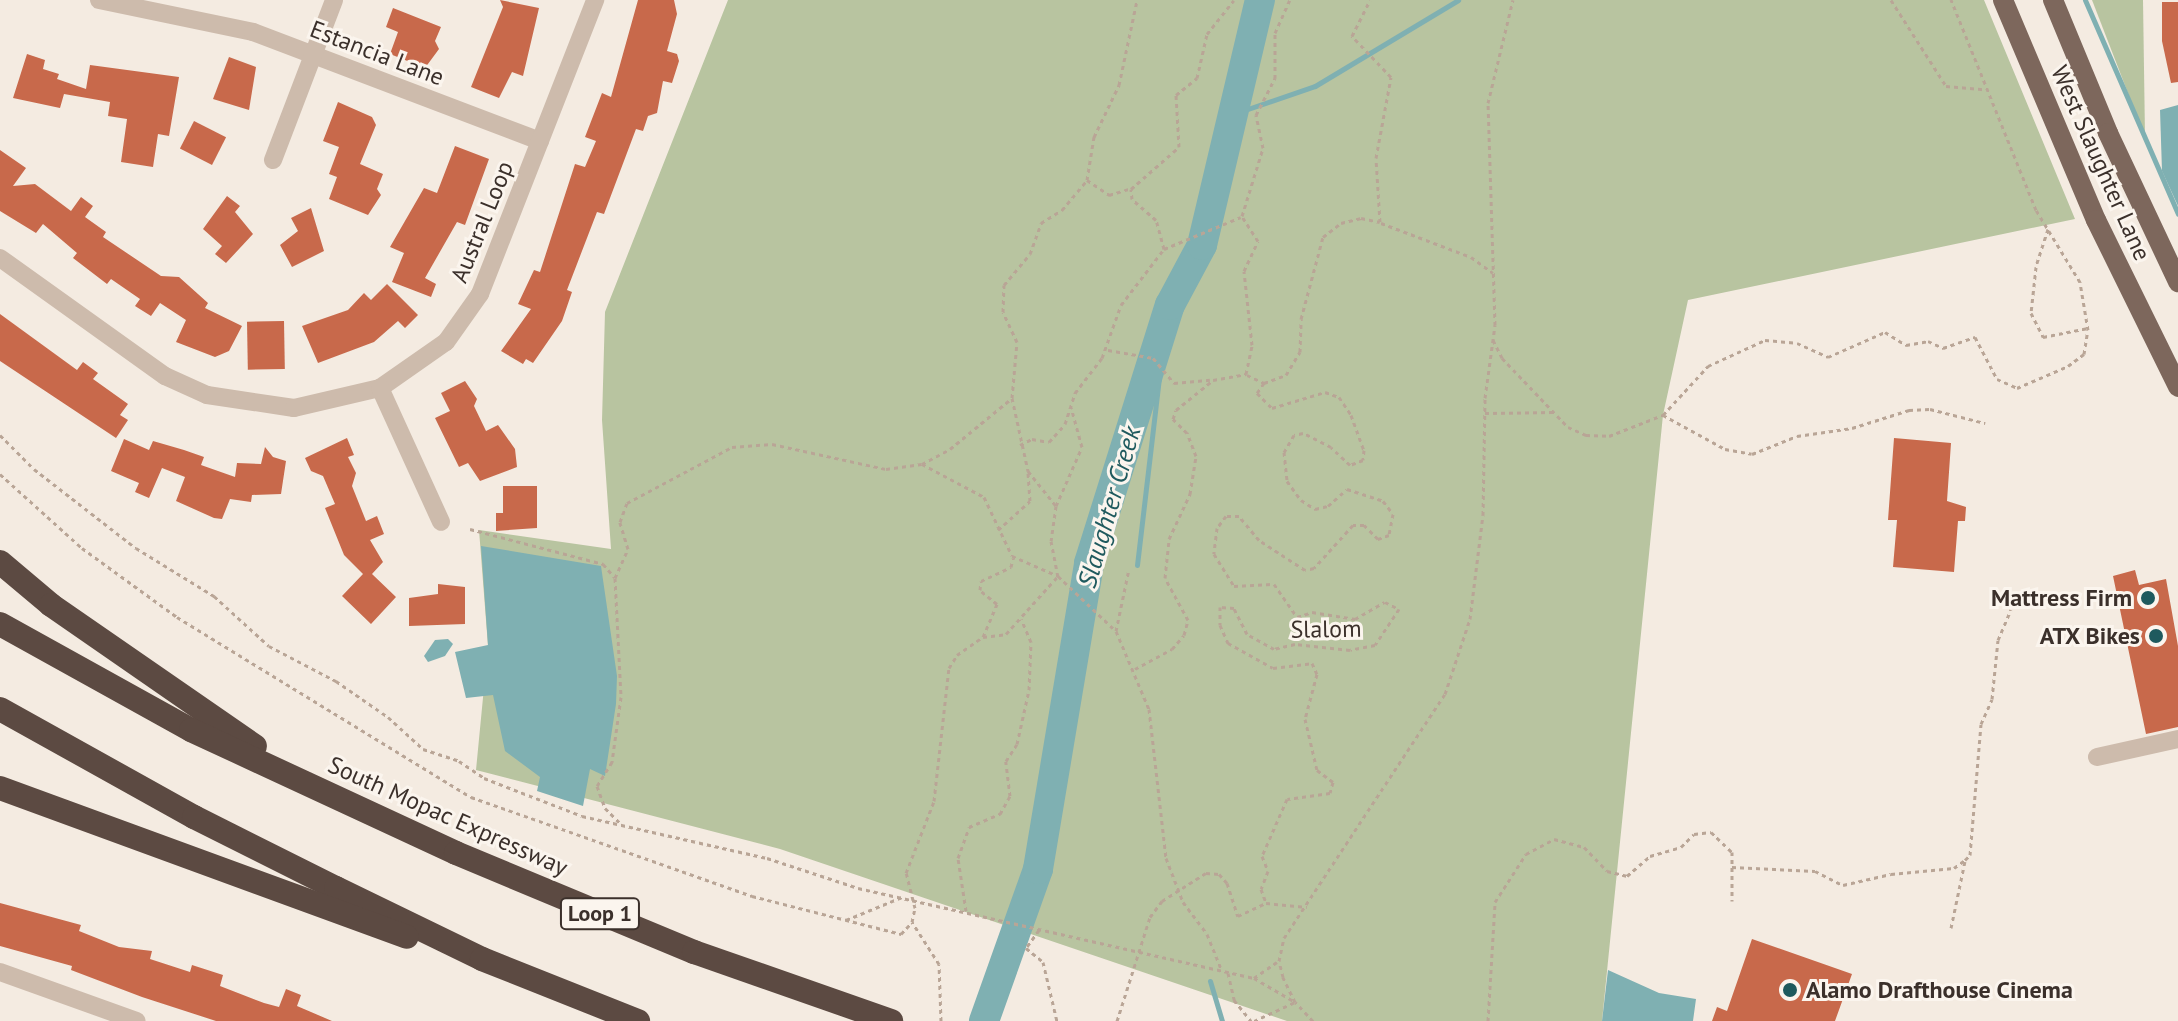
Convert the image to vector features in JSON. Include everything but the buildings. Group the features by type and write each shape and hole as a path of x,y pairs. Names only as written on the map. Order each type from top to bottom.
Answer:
{"highway":[{"path":"0,562 62,613 317,788"},
{"name":"South Mopac Expressway","path":"0,624 191,730 602,915 891,1021"},
{"path":"0,709 194,817 482,959 638,1021"},
{"path":"0,788 392,932 482,959"}],"main road":[{"name":"West Slaughter Lane","path":"2003,0 2085,194 2178,387"},
{"name":"West Slaughter Lane","path":"2053,0 2108,133 2178,282"}],"street":[{"name":"Estancia Lane","path":"99,0 236,27 540,141"},
{"path":"273,160 334,0"},
{"name":"Austral Loop","path":"0,258 165,376 207,395 294,408 380,388 422,363 463,320 493,270 595,0"},
{"path":"380,388 441,522"},
{"path":"2097,757 2178,739"},
{"path":"0,972 137,1021"}],"path":[{"path":"998,530 1030,501 1028,471 1019,446 1012,398 1017,342 1003,312 1004,285 1030,254 1041,223 1062,210 1087,180 1094,137 1119,85 1137,0"},
{"path":"1087,180 1109,195 1131,189 1179,147 1176,95 1197,78 1207,34 1234,0"},
{"path":"1246,374 1252,345 1244,271 1258,241 1242,216 1263,148 1256,115 1275,78 1275,33 1290,0"},
{"path":"1370,0 1352,36 1391,77 1376,158 1380,222"},
{"path":"1313,1021 1295,1002 1279,961 1284,938 1445,694 1470,619 1483,515 1485,413 1493,340 1488,103 1513,0"},
{"path":"1891,0 1946,86 1984,89"},
{"path":"1493,340 1502,358 1553,412 1586,435 1609,436 1663,415 1708,366 1765,340 1797,343 1828,357 1885,332 1906,345 1928,341 1943,348 1975,337 1997,379 2017,388 2084,354 2088,328 2080,282 2048,229 1984,89 1951,0"},
{"path":"1131,189 1132,199 1156,220 1164,249"},
{"path":"1102,358 1119,311 1164,249 1242,216"},
{"path":"1108,350 1153,358 1174,383 1246,374 1264,383 1286,375 1300,352 1301,319 1323,237 1341,223 1361,218 1380,222 1471,257 1493,273"},
{"path":"2048,229 2036,267 2031,313 2043,337 2088,328"},
{"path":"1019,446 1032,439 1049,442 1065,424 1084,376 1108,350 1107,340"},
{"path":"1133,670 1172,649 1184,635 1188,620 1165,578 1169,539 1190,494 1196,456 1187,433 1173,419 1176,410 1213,380"},
{"name":"Slalom","path":"1264,383 1257,393 1272,408 1325,392 1339,397 1364,450 1363,460 1350,465 1331,447 1303,433 1294,435 1284,452 1287,481 1301,500 1315,509 1328,506 1347,489 1372,495 1393,514 1394,525 1389,535 1378,539 1364,525 1353,525 1314,568 1305,570 1259,540 1239,516 1226,516 1217,528 1214,554 1223,572 1234,586 1274,584 1297,617 1312,612 1355,619 1385,602 1399,609 1375,645 1350,650 1295,644 1274,649 1247,634 1234,608 1220,607 1220,625 1228,643 1273,668 1312,663 1317,674 1305,719 1317,770 1333,782 1330,793 1287,799 1262,856 1268,871 1261,889 1266,903"},
{"path":"623,825 605,808 597,786 612,762 621,697 615,578 628,549 620,522 627,503 732,447 772,444 886,469 922,464 950,449 1012,398"},
{"path":"1058,576 1051,541 1056,506 1082,447 1071,407"},
{"path":"1663,415 1725,449 1752,454 1797,436 1852,428 1909,410 1930,409 1985,423"},
{"path":"1485,413 1553,412"},
{"path":"0,435 34,469 136,548 214,596 269,646 388,717 423,749 459,761 517,792 623,825 767,858 858,888 1254,978 1295,1002"},
{"path":"922,464 984,497 1012,556 1011,567 981,581 980,590 997,604 983,637"},
{"path":"1028,471 1056,506"},
{"path":"0,474 82,548 177,617 471,797 752,896 901,934 912,922"},
{"path":"470,529 603,564 615,578"},
{"path":"1012,556 1058,576 1116,631 1149,709 1161,834 1178,890 1207,934 1222,971"},
{"path":"1116,631 1129,569"},
{"path":"941,1021 939,964 912,922 913,899 906,873 934,801 949,668 957,655 983,637 1006,634 1058,576"},
{"path":"1732,867 1815,871 1843,885 1891,874 1954,868 1965,860 1970,855 1981,724 1992,699 1998,640 2011,610"},
{"path":"966,913 958,858 969,827 1000,814 1010,796 1006,761 1017,744 1029,690 1031,642 1021,619"},
{"path":"1488,1021 1495,902 1526,854 1554,839 1584,847 1607,871 1627,876 1650,856 1681,847 1694,834 1711,832 1732,852 1732,901"},
{"path":"1951,928 1965,860"},
{"path":"1117,1021 1150,917 1178,890 1206,873 1219,874 1227,883 1238,916 1266,903 1307,907"},
{"path":"846,920 903,897"},
{"path":"1039,930 1026,948 1043,962 1057,1021"},
{"path":"1254,978 1279,961"},
{"path":"1228,973 1234,1000 1252,1021 1295,1002"},
{"path":"1304,1014 1306,1021"}],"green space":[{"path":"728,0 1984,0 2075,219 1688,300 1663,415 1602,1021 1287,1021 780,849 476,770 488,646 479,530 611,549 602,420 605,312"},
{"path":"2092,0 2143,0 2145,137"}],"water":[{"path":"2178,105 2178,206 2162,171 2160,110"},
{"path":"481,546 601,566 617,676 616,704 605,776 590,769 583,806 537,791 540,777 505,751 493,695 466,698 455,652 488,645"},
{"path":"448,639 453,644 445,656 428,662 424,656 435,640"},
{"path":"1608,970 1659,993 1696,999 1693,1021 1602,1021"}],"waterway":[{"name":"Slaughter Creek","path":"984,1021 1038,869 1089,563 1170,305 1202,245 1260,0"},
{"path":"1236,113 1315,86 1458,0"},
{"path":"2085,0 2178,214"},
{"path":"1137,565 1159,379 1149,371"},
{"path":"1210,981 1222,1021"}],"place":[{"name":"Mattress Firm","path":"2148,598"},
{"name":"ATX Bikes","path":"2156,636"},
{"name":"Alamo Drafthouse Cinema","path":"1790,990"}]}
